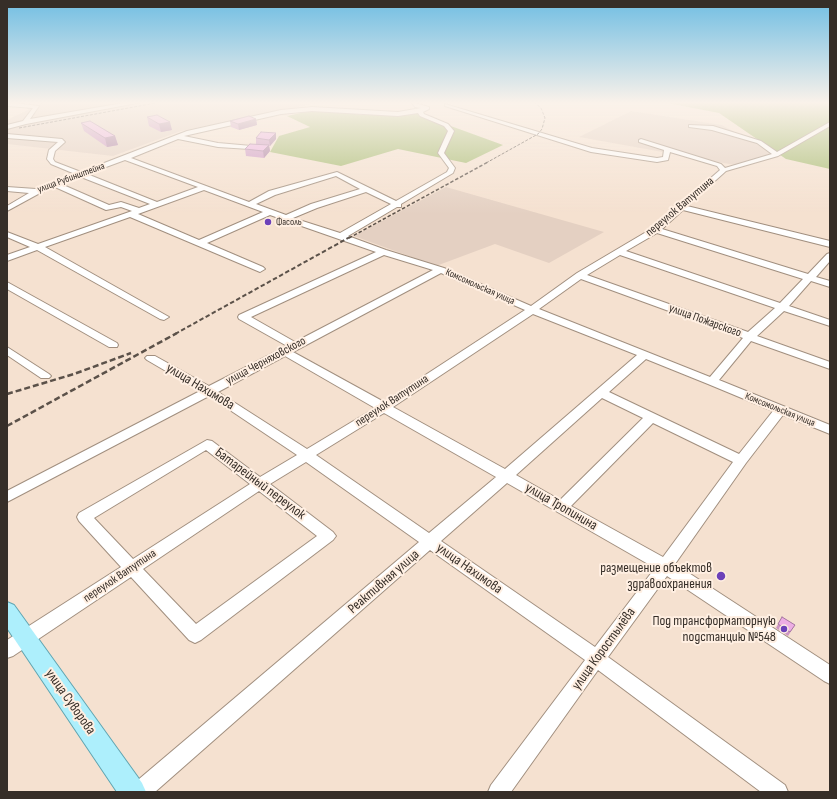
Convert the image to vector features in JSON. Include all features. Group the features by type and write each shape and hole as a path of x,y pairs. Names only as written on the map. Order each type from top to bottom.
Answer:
{"main road":[{"name":"улица Суворова","path":"7,611 16,644 133,792"}],"street":[{"path":"50,139 60,140 62,142 52,150 50,159 53,163 155,204"},
{"name":"улица Рубинштейна","path":"7,209 37,191 172,139"},
{"path":"189,139 218,145 268,149"},
{"path":"341,236 446,177 452,168 441,153 447,139"},
{"path":"557,139 591,150 642,159 666,159 667,148"},
{"path":"750,139 759,142 774,151 776,155"},
{"name":"переулок Ватутина","path":"16,644 306,454 383,408 532,310 580,275 656,230 724,170 776,155 803,139"},
{"path":"641,141 719,165 724,170"},
{"name":"Комсомольская улица","path":"125,158 286,218 341,236 383,252 441,270 532,310 645,354 830,430"},
{"path":"251,204 272,193 337,174 398,205"},
{"path":"55,184 109,208 121,204 200,243 260,269"},
{"path":"7,258 203,188"},
{"path":"7,189 37,191"},
{"path":"286,218 314,206 367,189"},
{"path":"681,207 830,244"},
{"path":"200,243 270,212"},
{"path":"656,230 830,284"},
{"path":"7,234 38,247 164,317"},
{"name":"улица Тропинина","path":"383,252 243,317 383,408 665,566 830,675"},
{"path":"619,252 830,323"},
{"path":"712,382 749,337 782,307 809,277 826,268 830,256"},
{"name":"улица Черняховского","path":"7,497 289,348 441,270"},
{"name":"улица Пожарского","path":"580,275 830,366"},
{"path":"7,285 113,345"},
{"path":"7,350 45,376"},
{"name":"Реактивная улица","path":"139,792 430,542 645,354"},
{"name":"улица Нахимова","path":"151,358 209,391 306,454 596,658 778,792"},
{"path":"600,393 741,460"},
{"name":"улица Коростылёва","path":"498,792 665,566 741,460 780,410"},
{"path":"561,508 651,417"},
{"name":"Батарейный переулок","path":"207,444 260,484 328,536 195,635 84,517 207,444"}],"shaded area":[{"path":"7,139 158,139 113,156 7,144"},
{"path":"592,139 748,139 773,153 735,165"},
{"path":"446,187 604,232 549,263 495,244 436,266 354,236"}],"green space":[{"path":"277,139 487,139 503,145 466,163 398,149 341,166 270,152"},
{"path":"757,139 830,139 830,169 786,159"}],"building":[{"path":"250,144 269,145 263,151 245,149"},
{"path":"782,617 795,625 790,632 778,624"}],"railway":[{"path":"486,163 529,139"},
{"path":"349,238 488,162"},
{"path":"175,334 350,237"},
{"path":"7,426 177,333"},
{"path":"7,394 74,374 131,353"}],"place":[{"name":"Фасоль","path":"268,222"},
{"name":"размещение объектов здравоохранения","path":"721,576"},
{"name":"Под трансформаторную подстанцию №548","path":"784,629"}]}
